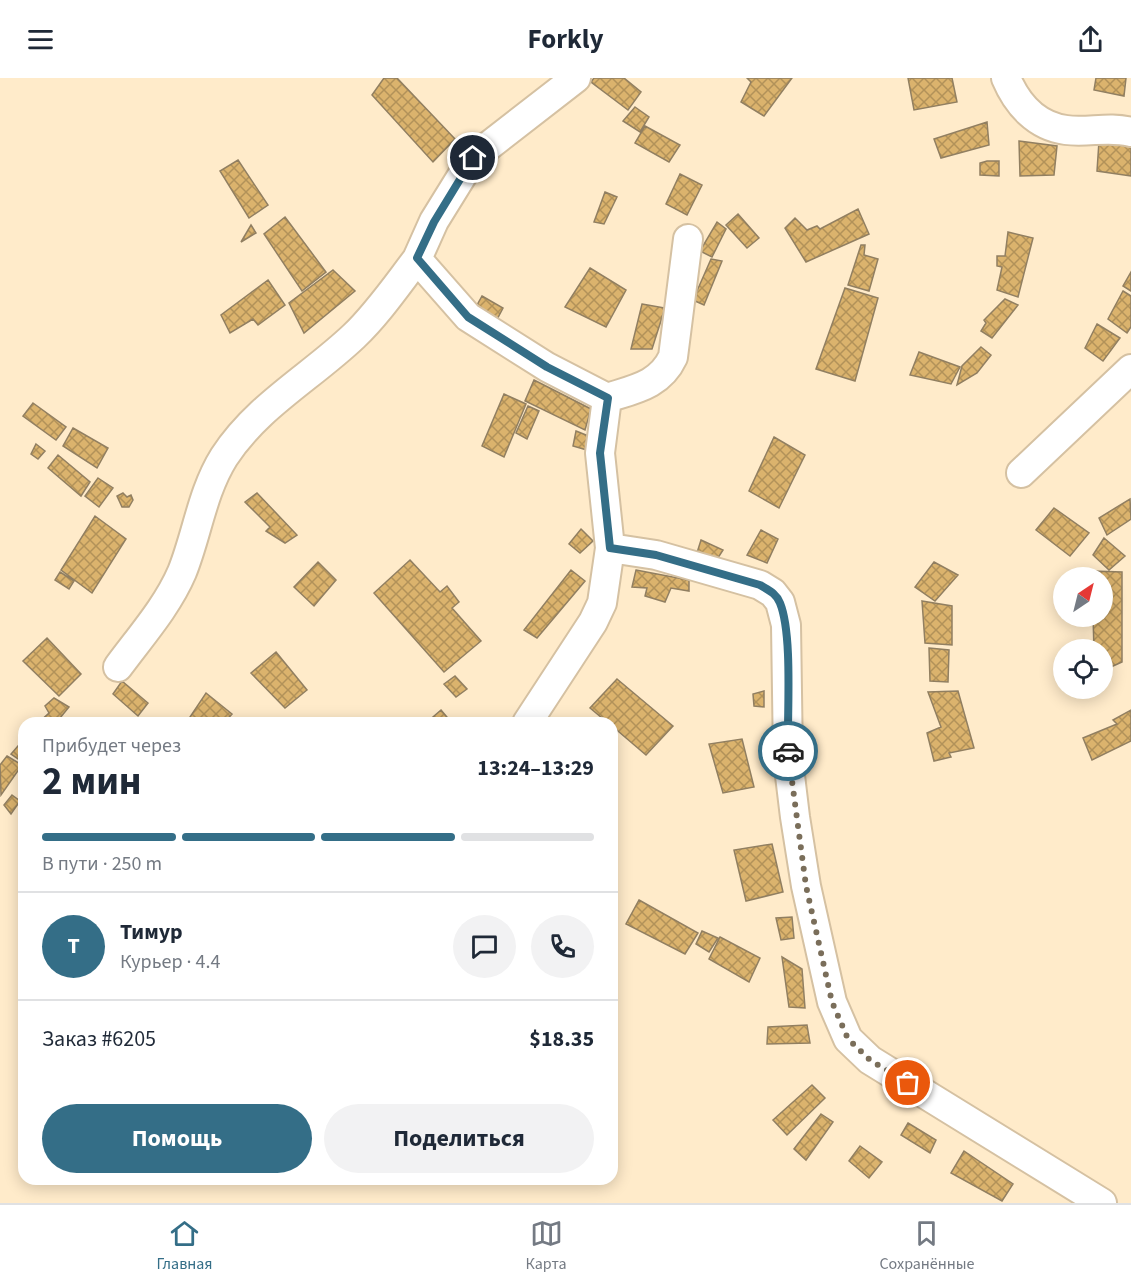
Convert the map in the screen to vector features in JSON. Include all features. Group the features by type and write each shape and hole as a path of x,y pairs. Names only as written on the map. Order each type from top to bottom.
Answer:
{"street":[{"path":"118,667 168,599 182,573 207,492 224,458 251,424 293,385 353,337 383,304 417,258 434,222 473,158 576,78"},
{"path":"1006,78 1015,99 1028,113 1046,124 1066,130 1119,129 1131,132"},
{"path":"417,258 468,317 547,367 608,398 645,386 667,370 673,357 688,239"},
{"path":"1021,473 1131,369"},
{"path":"531,717 593,622 602,603 610,548 600,453 608,398"},
{"path":"610,548 656,555 760,585 773,593 780,602 786,626 788,759 798,840 832,1002 848,1039 870,1060 1102,1203"}],"building":[{"path":"384,78 397,78 455,139 433,162 372,95"},
{"path":"594,78 624,78 641,92 628,110 591,82"},
{"path":"747,78 792,78 764,116 741,102 751,82"},
{"path":"908,78 952,78 957,102 914,110"},
{"path":"1096,78 1126,78 1124,96 1094,90"},
{"path":"635,107 649,117 640,132 623,121"},
{"path":"987,122 989,145 941,158 934,139"},
{"path":"645,126 680,145 669,162 635,143"},
{"path":"1019,141 1057,146 1054,175 1020,176"},
{"path":"1099,141 1131,146 1131,176 1097,171"},
{"path":"238,160 268,205 249,218 220,171"},
{"path":"999,161 999,176 980,175 980,163"},
{"path":"680,174 702,185 687,215 666,204"},
{"path":"605,192 617,197 604,224 594,222"},
{"path":"858,209 869,234 806,262 785,228 795,218 807,230 817,226 820,229"},
{"path":"738,214 759,238 747,248 726,225"},
{"path":"285,217 326,272 302,291 264,234"},
{"path":"717,222 726,229 712,257 700,251"},
{"path":"251,225 256,233 241,242"},
{"path":"1008,232 1033,238 1018,297 997,290 1002,267 997,266 997,256 1005,256"},
{"path":"861,245 865,245 864,255 878,259 869,291 848,285"},
{"path":"711,259 722,261 704,305 693,300"},
{"path":"590,268 626,290 606,327 565,307"},
{"path":"333,270 355,291 304,333 289,303"},
{"path":"1131,272 1131,291 1123,286"},
{"path":"268,280 285,305 258,325 253,319 230,333 221,315"},
{"path":"845,288 878,298 855,381 816,369"},
{"path":"1123,291 1131,296 1131,327 1127,333 1108,319"},
{"path":"482,296 503,308 492,329 471,316"},
{"path":"1005,299 1018,305 992,338 981,331 986,323 984,320"},
{"path":"642,304 665,308 652,349 631,349"},
{"path":"1097,324 1120,338 1103,361 1085,348"},
{"path":"981,347 991,355 977,373 957,385 962,366"},
{"path":"919,352 960,367 951,384 910,375"},
{"path":"534,380 591,409 585,430 525,401"},
{"path":"504,394 526,404 504,457 482,446"},
{"path":"33,403 66,427 56,440 23,416"},
{"path":"528,406 539,411 527,439 516,433"},
{"path":"73,428 108,448 97,468 63,446"},
{"path":"576,431 591,437 587,450 573,446"},
{"path":"774,437 805,455 779,508 749,491"},
{"path":"36,444 45,451 38,459 31,454"},
{"path":"58,455 90,482 81,496 48,468"},
{"path":"98,478 113,488 99,507 85,496"},
{"path":"123,493 127,497 131,495 133,500 129,507 122,507 117,496"},
{"path":"257,493 297,535 285,543 266,531 270,527 245,502"},
{"path":"1130,499 1131,519 1107,535 1099,518"},
{"path":"1054,508 1089,533 1070,556 1036,530"},
{"path":"95,516 126,539 92,593 61,570"},
{"path":"581,529 593,541 580,553 569,544"},
{"path":"761,530 778,539 767,563 747,555"},
{"path":"1104,538 1125,556 1112,567 1106,567 1093,555"},
{"path":"701,540 723,550 716,561 696,556"},
{"path":"410,560 440,592 447,586 459,602 452,608 481,641 444,672 374,593"},
{"path":"318,562 336,580 314,606 294,587"},
{"path":"934,562 958,575 935,601 915,587"},
{"path":"571,570 585,581 537,638 524,630"},
{"path":"636,570 689,580 689,591 671,588 665,602 645,596 647,588 632,587"},
{"path":"60,572 74,581 69,589 55,580"},
{"path":"1113,572 1122,572 1122,662 1113,666 1113,639 1094,639 1093,627 1113,627"},
{"path":"922,601 952,606 952,645 925,643"},
{"path":"47,638 81,674 59,696 23,661"},
{"path":"929,648 949,650 948,682 930,681"},
{"path":"276,652 307,690 285,708 251,673"},
{"path":"455,676 467,689 456,697 444,684"},
{"path":"617,679 673,726 646,755 618,731 618,717 601,717 590,708"},
{"path":"122,681 148,703 138,716 113,694"},
{"path":"764,691 764,707 754,706 753,694"},
{"path":"958,691 974,748 949,753 951,757 934,761 927,733 941,727 928,692"},
{"path":"206,693 232,714 229,717 190,717"},
{"path":"54,698 69,707 61,717 45,717 49,713 45,706"},
{"path":"441,710 447,717 433,717"},
{"path":"1131,710 1131,741 1092,760 1083,738 1117,724 1113,720"},
{"path":"742,739 754,787 723,793 709,744"},
{"path":"18,746 18,759 11,754"},
{"path":"7,756 18,763 18,771 1,795 0,765"},
{"path":"12,795 18,800 18,804 11,814 4,805"},
{"path":"772,844 783,892 746,901 734,850"},
{"path":"639,900 698,933 685,954 626,924"},
{"path":"792,917 794,938 781,940 776,918"},
{"path":"702,931 718,938 709,952 696,944"},
{"path":"720,937 760,958 749,982 709,959"},
{"path":"782,957 802,969 805,1008 789,1007"},
{"path":"807,1025 810,1043 767,1044 768,1027"},
{"path":"812,1085 825,1098 787,1135 773,1120"},
{"path":"821,1114 833,1122 806,1160 794,1149"},
{"path":"908,1123 936,1140 930,1153 901,1135"},
{"path":"860,1146 882,1162 869,1178 849,1161"},
{"path":"964,1151 1013,1184 1002,1201 951,1173"}],"way so far":[{"path":"788,751 795,818 806,886 832,1002 848,1039 870,1060 908,1083"}],"route":[{"path":"473,158 434,222 417,258 468,317 547,367 608,398 600,453 610,548 656,555 760,585 773,593 780,602 786,626 788,751"}]}
